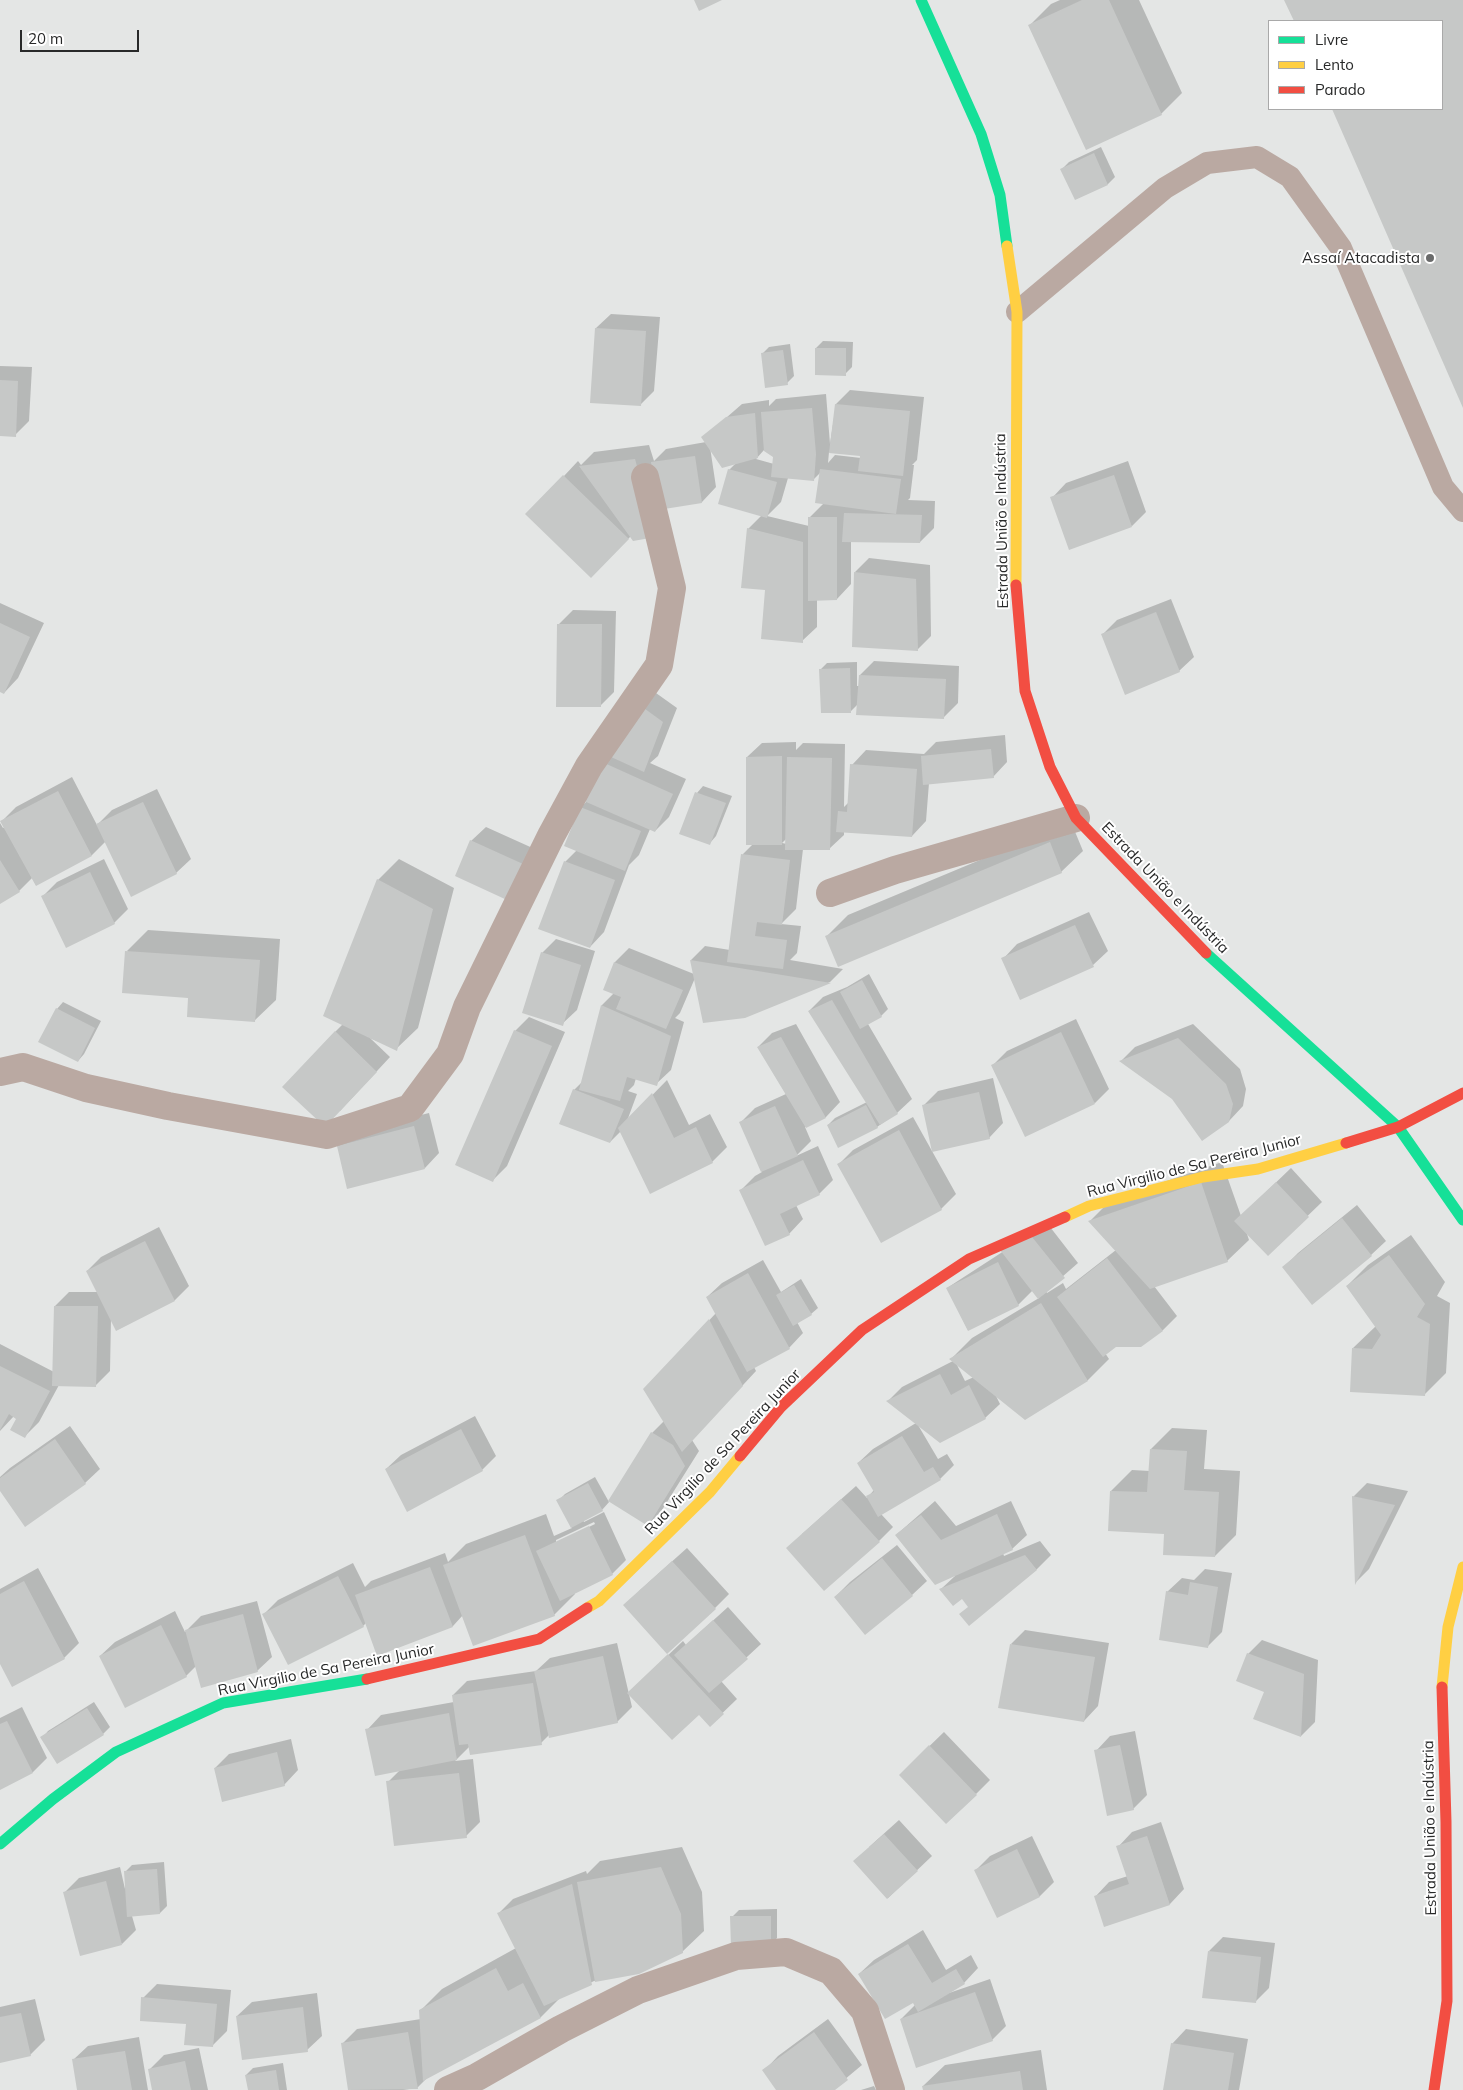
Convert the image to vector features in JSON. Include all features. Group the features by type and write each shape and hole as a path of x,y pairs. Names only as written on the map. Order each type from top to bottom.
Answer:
{"main road":[{"name":"Estrada União e Indústria","path":"921,0 982,134 1000,195 1017,312 1015,579 1025,691 1050,767 1076,818 1210,957 1398,1127 1463,1220"},
{"name":"Rua Virgilio de Sa Pereira Junior","path":"0,1844 53,1799 116,1752 223,1703 384,1676 539,1639 599,1602 710,1492 781,1407 862,1330 969,1259 1089,1206 1203,1177 1258,1169 1398,1127 1463,1093"},
{"name":"Estrada União e Indústria","path":"1434,2090 1447,2001 1446,1822 1441,1696 1448,1627 1463,1567"}],"street":[{"path":"12,1070 168,1106 327,1135 410,1108 450,1054 467,1007 551,836 589,766 659,665 672,588 645,477"},
{"path":"830,893 895,870 1076,818"},
{"path":"448,2090 477,2077 562,2029 638,1990 736,1956 786,1952 830,1971 865,2011 891,2090"}],"lane":[{"path":"1017,312 1165,188 1207,163 1256,157 1290,177 1341,248 1443,487 1463,511"}],"building":[{"path":"694,0 722,0 699,11"},
{"path":"1082,0 1109,0 1162,115 1086,150 1028,25"},
{"name":"Assaí Atacadista","path":"1284,0 1463,0 1463,408 1332,110 1443,110 1443,20 1294,20"},
{"path":"1094,153 1108,185 1075,200 1060,169"},
{"path":"595,328 646,331 641,406 590,403"},
{"path":"815,348 846,348 846,376 815,375"},
{"path":"783,350 788,385 765,388 761,353"},
{"path":"0,380 18,381 16,437 0,436"},
{"path":"835,404 910,411 903,476 858,471 860,456 829,453"},
{"path":"812,408 816,454 814,481 771,477 773,457 764,451 761,412"},
{"path":"755,413 758,458 722,468 701,437 726,417"},
{"path":"695,456 702,503 658,510 651,462"},
{"path":"635,459 656,537 633,541 579,466"},
{"path":"728,469 777,482 767,518 718,504"},
{"path":"820,469 901,479 896,514 815,503"},
{"path":"563,475 629,539 591,578 525,514"},
{"path":"1114,475 1132,527 1069,550 1050,497"},
{"path":"844,513 922,515 920,543 842,542"},
{"path":"808,517 837,517 837,600 808,601"},
{"path":"747,528 803,542 803,643 761,639 765,590 741,588"},
{"path":"854,572 916,579 918,651 852,647"},
{"path":"1156,612 1180,672 1125,695 1101,634"},
{"path":"0,623 30,637 4,694 0,692"},
{"path":"557,624 602,624 601,707 556,707"},
{"path":"850,668 851,713 821,713 819,669"},
{"path":"859,675 946,679 944,719 856,715"},
{"path":"641,706 663,722 644,772 609,756"},
{"path":"991,749 994,778 923,785 921,756"},
{"path":"782,756 782,845 746,845 746,757"},
{"path":"787,757 832,758 830,850 785,850"},
{"path":"602,762 673,794 655,832 584,801"},
{"path":"850,764 917,769 912,837 836,832 838,811 847,812"},
{"path":"58,791 92,856 36,886 0,821"},
{"path":"695,792 726,803 710,845 679,834"},
{"path":"143,802 177,874 131,897 96,824"},
{"path":"580,807 641,831 625,871 564,846"},
{"path":"470,840 523,864 507,900 455,876"},
{"path":"1050,842 1062,873 838,967 825,936"},
{"path":"741,854 790,860 782,925 757,922 755,936 787,940 783,969 727,962"},
{"path":"0,860 20,892 0,904"},
{"path":"564,861 615,880 590,948 538,929"},
{"path":"90,872 115,924 66,948 41,896"},
{"path":"377,879 433,909 397,1051 323,1016"},
{"path":"1075,925 1094,967 1020,1000 1001,958"},
{"path":"125,951 260,960 255,1022 187,1017 188,998 122,993"},
{"path":"541,952 581,965 563,1026 522,1013"},
{"path":"690,960 831,983 745,1018 703,1023"},
{"path":"614,962 683,990 666,1029 616,1009 621,997 603,990"},
{"path":"862,980 882,1017 860,1029 840,992"},
{"path":"832,1000 898,1114 880,1125 808,1011"},
{"path":"601,1005 671,1036 657,1086 627,1077 620,1101 579,1090"},
{"path":"56,1008 95,1028 78,1062 38,1042"},
{"path":"514,1030 552,1046 493,1182 455,1165"},
{"path":"335,1031 377,1072 325,1127 282,1087"},
{"path":"1061,1032 1095,1104 1025,1137 991,1065"},
{"path":"781,1037 826,1118 806,1128 757,1047"},
{"path":"1178,1038 1226,1084 1233,1104 1229,1122 1202,1141 1172,1099 1119,1061"},
{"path":"573,1089 624,1109 610,1143 559,1124"},
{"path":"979,1092 990,1139 932,1152 922,1105"},
{"path":"652,1093 674,1138 696,1127 713,1163 650,1194 618,1128"},
{"path":"866,1105 878,1128 838,1148 827,1125"},
{"path":"775,1106 798,1156 761,1172 739,1122"},
{"path":"414,1126 425,1169 347,1189 337,1146"},
{"path":"899,1130 942,1210 881,1243 837,1164"},
{"path":"803,1160 820,1195 780,1214 790,1235 765,1246 739,1190"},
{"path":"1201,1182 1228,1262 1150,1289 1088,1221"},
{"path":"1276,1182 1309,1217 1268,1256 1234,1221"},
{"path":"1342,1218 1372,1256 1312,1305 1282,1267"},
{"path":"1032,1237 1065,1278 1038,1299 1000,1250"},
{"path":"145,1241 175,1301 116,1331 86,1271"},
{"path":"1389,1255 1425,1304 1417,1317 1430,1324 1425,1396 1350,1392 1352,1348 1372,1349 1381,1335 1346,1286"},
{"path":"1107,1258 1163,1331 1141,1347 1116,1347 1103,1357 1057,1297"},
{"path":"998,1262 1019,1306 968,1331 946,1288"},
{"path":"748,1273 790,1349 747,1372 706,1297"},
{"path":"794,1285 812,1315 793,1326 776,1295"},
{"path":"1041,1303 1088,1381 1025,1420 949,1359"},
{"path":"54,1306 98,1306 96,1387 52,1386"},
{"path":"709,1319 743,1386 682,1452 643,1389"},
{"path":"0,1366 50,1391 25,1438 10,1430 16,1419 9,1414 0,1430"},
{"path":"940,1374 951,1395 969,1385 986,1419 940,1443 886,1401"},
{"path":"461,1429 483,1471 407,1512 385,1469"},
{"path":"651,1432 673,1445 685,1466 648,1526 608,1501"},
{"path":"902,1436 924,1472 933,1467 941,1480 878,1517 866,1496 874,1492 857,1463"},
{"path":"55,1439 86,1484 25,1527 0,1491 0,1478"},
{"path":"1150,1449 1187,1451 1184,1490 1219,1492 1215,1557 1163,1555 1164,1534 1108,1531 1110,1491 1147,1492"},
{"path":"588,1483 603,1511 571,1528 556,1500"},
{"path":"1352,1496 1395,1505 1355,1585"},
{"path":"841,1499 880,1542 824,1591 786,1548"},
{"path":"997,1514 1013,1550 935,1585 895,1535 921,1515 941,1540"},
{"path":"589,1526 613,1575 560,1601 536,1551"},
{"path":"525,1535 555,1616 473,1646 443,1565"},
{"path":"1025,1555 1037,1570 969,1626 959,1614 968,1607 962,1599 953,1606 939,1589"},
{"path":"882,1558 913,1596 865,1635 834,1597"},
{"path":"672,1561 716,1609 667,1654 623,1605"},
{"path":"430,1567 453,1627 377,1656 355,1595"},
{"path":"338,1576 364,1627 288,1665 262,1614"},
{"path":"24,1581 65,1659 12,1687 0,1664 0,1594"},
{"path":"1190,1582 1218,1587 1208,1648 1159,1640 1166,1591 1188,1595"},
{"path":"243,1614 258,1672 201,1688 185,1630"},
{"path":"713,1620 748,1659 709,1693 674,1655"},
{"path":"161,1625 187,1677 125,1708 99,1656"},
{"path":"1010,1644 1095,1657 1084,1722 998,1708"},
{"path":"1247,1653 1304,1674 1301,1737 1253,1719 1264,1692 1236,1681"},
{"path":"668,1654 724,1714 710,1727 699,1715 672,1740 627,1693"},
{"path":"603,1656 618,1723 549,1738 534,1671"},
{"path":"533,1683 542,1745 470,1755 468,1744 459,1745 452,1695"},
{"path":"87,1708 104,1735 57,1764 40,1737"},
{"path":"449,1713 457,1760 375,1776 365,1729"},
{"path":"7,1721 33,1773 0,1790 0,1724"},
{"path":"929,1745 977,1795 946,1824 899,1775"},
{"path":"1120,1745 1134,1810 1107,1816 1094,1750"},
{"path":"277,1752 285,1786 222,1802 214,1768"},
{"path":"459,1773 467,1838 394,1846 386,1781"},
{"path":"884,1834 918,1871 887,1899 853,1861"},
{"path":"1147,1836 1170,1905 1104,1927 1094,1896 1129,1884 1116,1846"},
{"path":"1017,1849 1040,1897 997,1918 974,1870"},
{"path":"661,1867 681,1914 683,1953 639,1974 595,1982 577,1882"},
{"path":"157,1869 160,1914 127,1917 124,1871"},
{"path":"106,1881 122,1945 80,1956 63,1892"},
{"path":"572,1884 592,1985 544,2006 497,1913"},
{"path":"730,1916 771,1916 771,1946 731,1947"},
{"path":"908,1944 932,1983 956,1969 965,1984 918,2012 913,2003 885,2019 858,1974"},
{"path":"1208,1951 1261,1957 1256,2003 1202,1998"},
{"path":"496,1968 508,1991 523,1983 541,2018 423,2081 419,2010"},
{"path":"975,1992 993,2041 916,2068 900,2019"},
{"path":"141,1997 217,2004 213,2047 184,2045 186,2024 140,2021"},
{"path":"303,2007 308,2052 242,2060 236,2016"},
{"path":"21,2013 31,2056 0,2063 0,2017"},
{"path":"408,2032 418,2089 348,2090 341,2043"},
{"path":"814,2032 848,2080 835,2090 776,2090 762,2070"},
{"path":"1171,2043 1234,2053 1228,2090 1163,2090"},
{"path":"125,2051 132,2090 77,2090 72,2059"},
{"path":"185,2061 191,2090 152,2090 148,2069"},
{"path":"276,2070 279,2090 248,2090 245,2075"},
{"path":"1020,2071 1023,2090 923,2090 922,2086"}],"traffic: fast":[{"path":"921,0 981,134 1000,195 1007,246"},
{"path":"1206,953 1398,1127 1463,1220"},
{"path":"0,1844 53,1799 116,1752 223,1703 367,1679"}],"traffic: slow":[{"path":"1007,246 1017,312 1016,585"},
{"path":"1065,1217 1089,1206 1203,1177 1258,1169 1346,1143"},
{"path":"587,1608 599,1601 710,1492 740,1456"},
{"path":"1442,1687 1448,1627 1463,1567"}],"traffic: jam":[{"path":"1016,585 1025,691 1050,767 1076,818 1206,953"},
{"path":"1346,1143 1398,1127 1463,1093"},
{"path":"740,1456 781,1407 862,1330 969,1259 1065,1217"},
{"path":"367,1679 539,1639 587,1608"},
{"path":"1434,2090 1447,2001 1446,1822 1442,1687"}],"place":[{"name":"Assaí Atacadista","path":"1430,258"}]}
